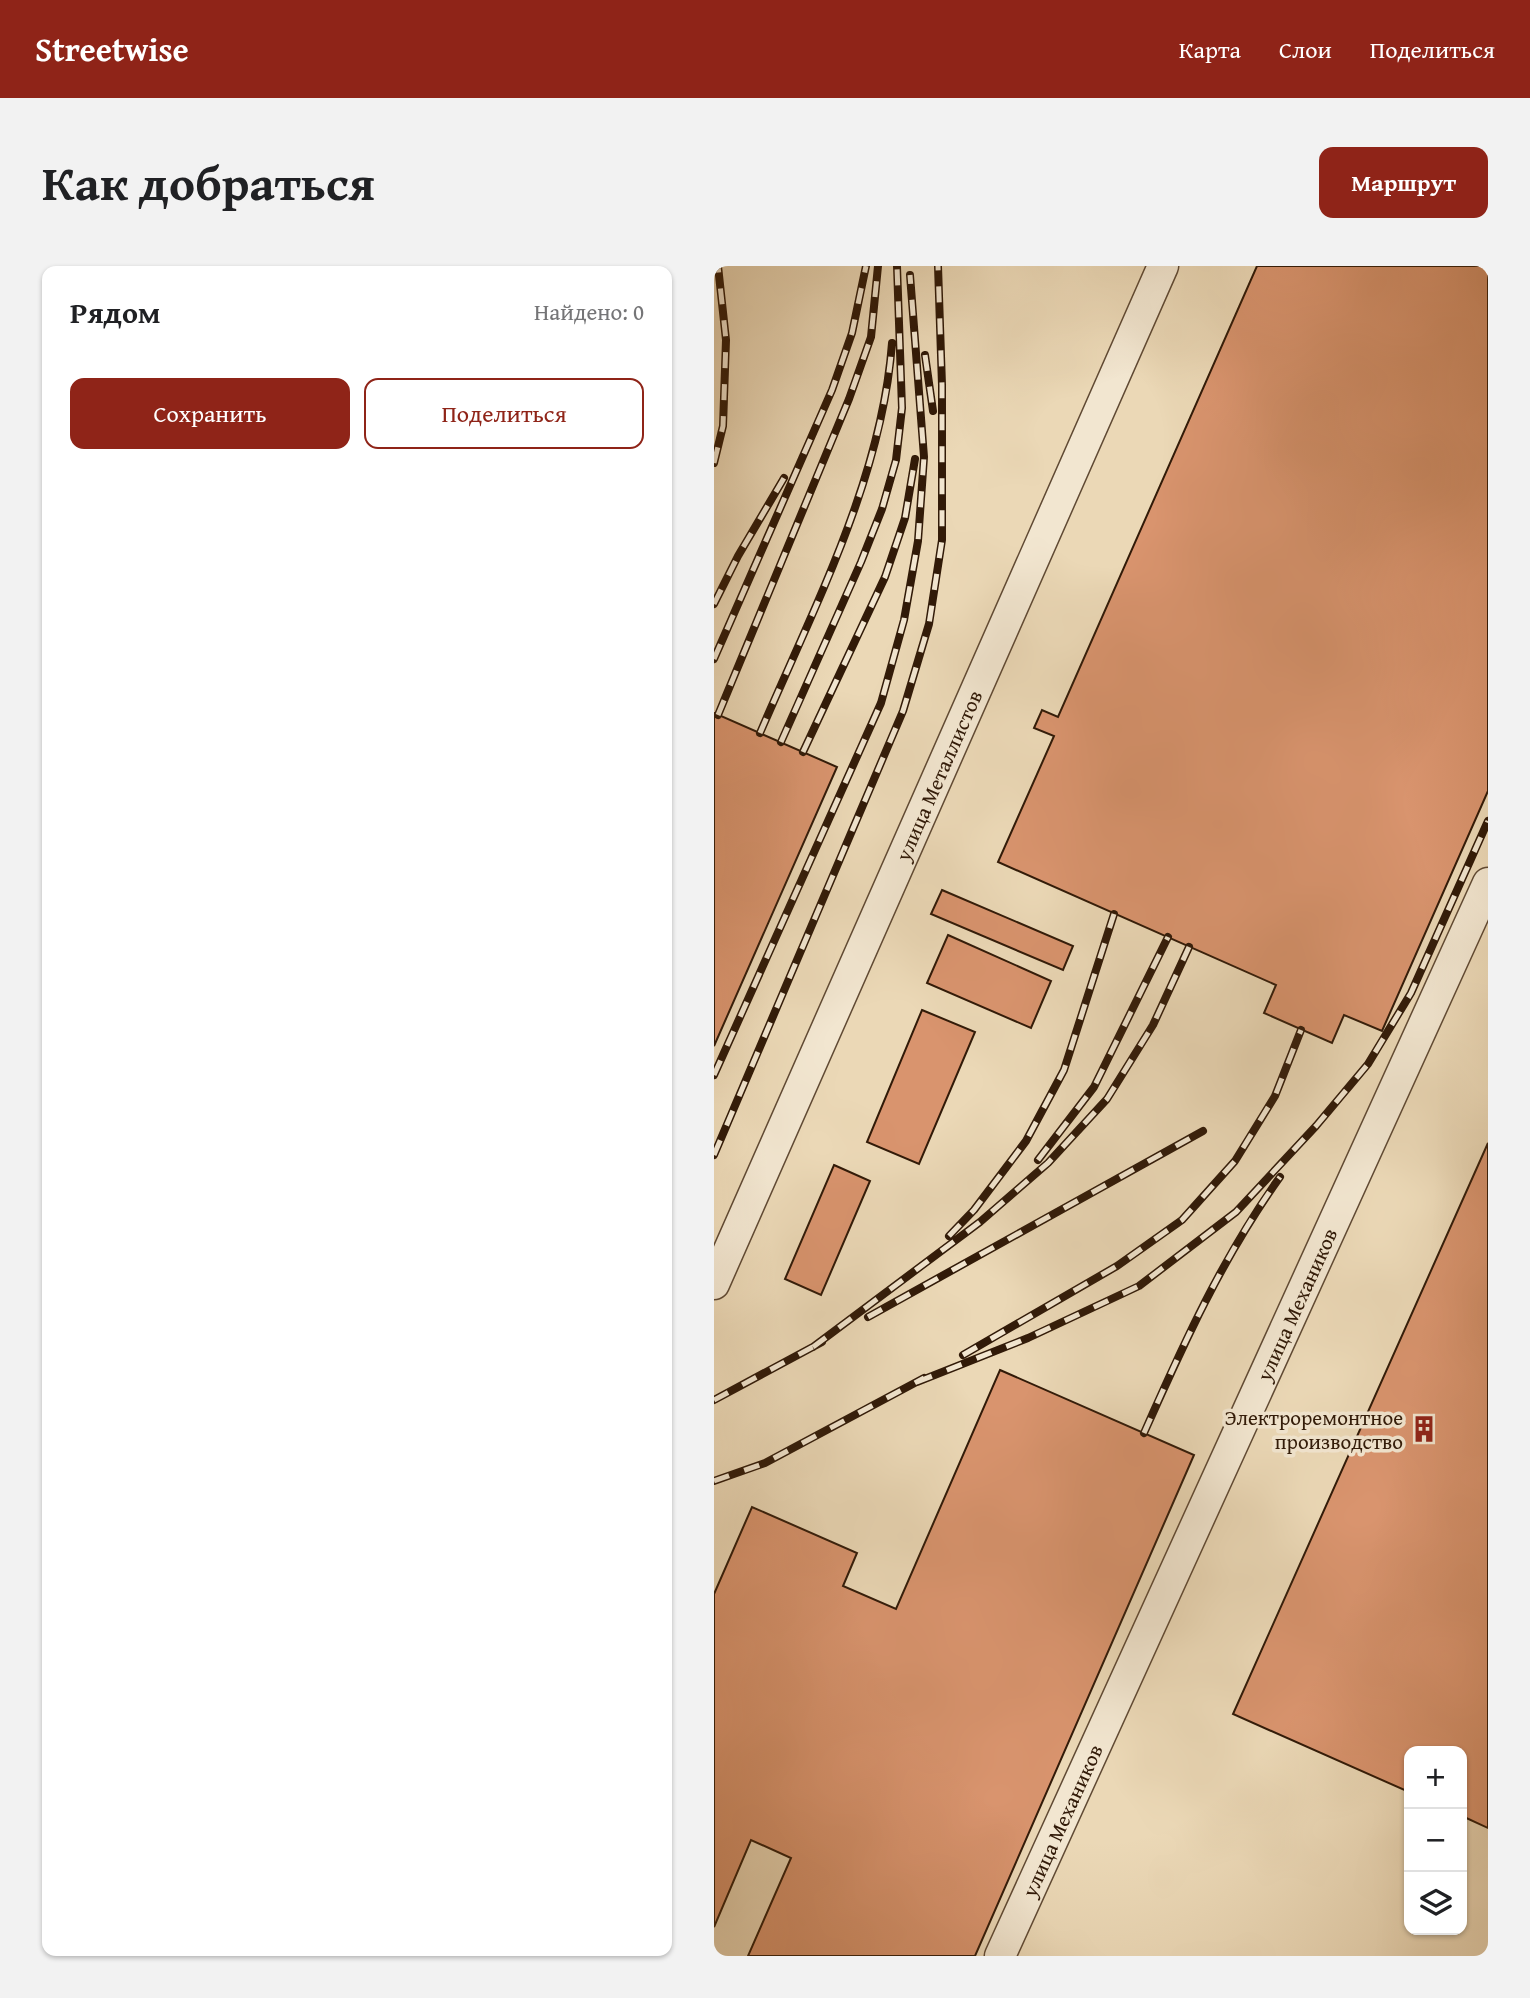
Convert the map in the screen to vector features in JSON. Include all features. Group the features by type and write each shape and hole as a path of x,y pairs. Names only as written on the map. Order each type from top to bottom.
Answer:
{"street":[{"name":"улица Металлистов","path":"714,1284 1163,266"},
{"name":"улица Механиков","path":"1000,1956 1488,883"}],"building":[{"path":"1257,266 1488,266 1488,791 1382,1031 1344,1015 1332,1043 1264,1013 1276,985 998,862 1054,736 1034,728 1042,710 1058,717"},
{"path":"714,713 837,767 714,1046"},
{"path":"942,890 1073,946 1063,970 931,914"},
{"path":"948,935 1051,981 1031,1028 927,983"},
{"path":"922,1010 975,1032 919,1164 867,1142"},
{"name":"Электроремонтное производство","path":"1488,1143 1488,1828 1467,1818 1467,1746 1404,1746 1404,1790 1233,1714"},
{"path":"834,1165 870,1181 821,1295 785,1279"},
{"path":"1000,1370 1194,1455 975,1956 748,1956 791,1858 751,1840 714,1927 714,1594 752,1507 857,1553 843,1586 896,1609"}],"railway":[{"path":"714,463 723,426 726,340 718,266"},
{"path":"714,659 832,390 852,333 866,266"},
{"path":"718,715 849,399 871,337 878,266"},
{"path":"781,742 861,562 882,509 896,460 902,408 897,266"},
{"path":"714,1155 903,711 929,624 942,540 942,385 938,266"},
{"path":"714,1075 881,703 904,620 918,541 924,457 910,275"},
{"path":"760,733 822,591 860,493 886,394 892,343"},
{"path":"925,355 933,411"},
{"path":"803,752 885,577 905,518 915,459"},
{"path":"714,604 738,556 784,478"},
{"path":"917,1382 1028,1338 1139,1286 1236,1212 1316,1126 1368,1064 1411,993 1488,821"},
{"path":"949,1236 974,1210 1026,1141 1064,1070 1114,914"},
{"path":"1038,1160 1094,1087 1168,937"},
{"path":"813,1347 980,1222 1048,1163 1107,1099 1153,1025 1189,947"},
{"path":"963,1355 1117,1266 1182,1220 1235,1161 1275,1096 1301,1030"},
{"path":"868,1317 1203,1131"},
{"path":"1144,1433 1189,1334 1222,1270 1280,1177"},
{"path":"714,1400 822,1342"},
{"path":"714,1481 765,1463 924,1378"}],"place":[{"name":"Электроремонтное производство","path":"1424,1429"}]}
